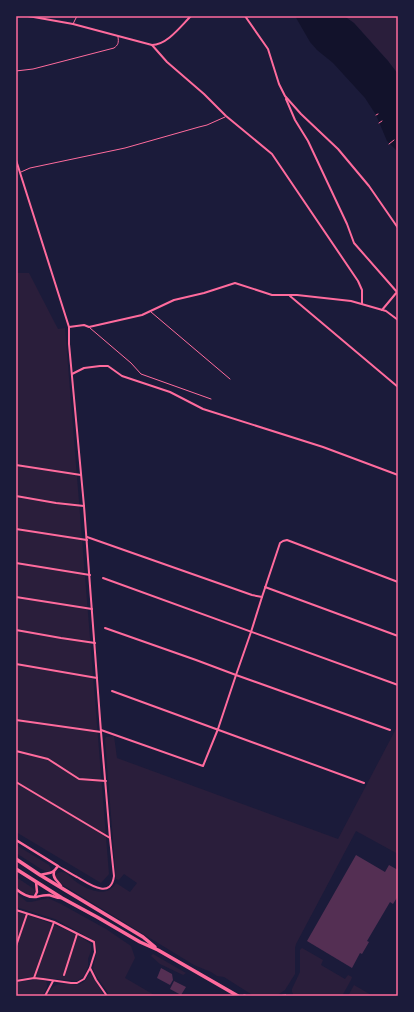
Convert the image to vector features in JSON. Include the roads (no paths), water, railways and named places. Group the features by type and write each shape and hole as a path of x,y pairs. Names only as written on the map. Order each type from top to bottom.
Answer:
{"main road":[{"path":"16,859 143,937 158,950"},
{"path":"16,869 62,898 140,942 158,950 238,996"}],"street":[{"path":"28,16 73,24 152,46 163,43 192,16"},
{"path":"245,16 268,49 279,84 295,120 308,141 344,217 354,243 397,292 382,310"},
{"path":"152,46 167,62 204,94 226,116 272,154 358,281 362,290 362,304"},
{"path":"285,96 301,114 338,149 369,186 398,228"},
{"path":"16,160 69,327 114,876 112,884 104,889 98,889 16,840"},
{"path":"69,327 84,325 89,327 142,315 174,300 204,293 235,283 272,295 289,295 351,301 386,311 398,320"},
{"path":"289,295 398,387"},
{"path":"72,374 84,368 108,366 122,376 170,392 203,409 323,447 398,475"},
{"path":"16,465 81,476"},
{"path":"16,496 84,506"},
{"path":"16,529 87,538 262,598"},
{"path":"16,720 101,731 203,766 218,729 252,632 280,543 283,540 287,540 398,582"},
{"path":"16,563 90,575"},
{"path":"103,578 398,685"},
{"path":"265,587 398,636"},
{"path":"16,596 92,609"},
{"path":"105,628 390,730"},
{"path":"16,630 95,643"},
{"path":"16,664 97,678"},
{"path":"112,691 364,783"},
{"path":"16,751 48,759 79,779 106,781"},
{"path":"16,782 110,838"},
{"path":"58,866 53,875 61,887"},
{"path":"40,875 54,872"},
{"path":"35,897 37,892 36,881"},
{"path":"16,889 26,896 31,897 49,895 62,898"},
{"path":"16,910 54,922 94,942 95,952 90,968 84,979 77,983 34,978 16,981"},
{"path":"16,946 27,914"},
{"path":"34,978 54,922"},
{"path":"64,975 77,934"},
{"path":"90,968 107,996"},
{"path":"45,996 53,981"}],"lane":[{"path":"73,24 77,16"},
{"path":"16,71 33,69 114,48 118,45 118,37"},
{"path":"20,173 30,168 125,148 203,126 226,116"},
{"path":"149,311 230,379"},
{"path":"89,327 131,363 141,374 211,399"},
{"path":"242,996 249,996"},
{"path":"277,996 287,996"}]}
